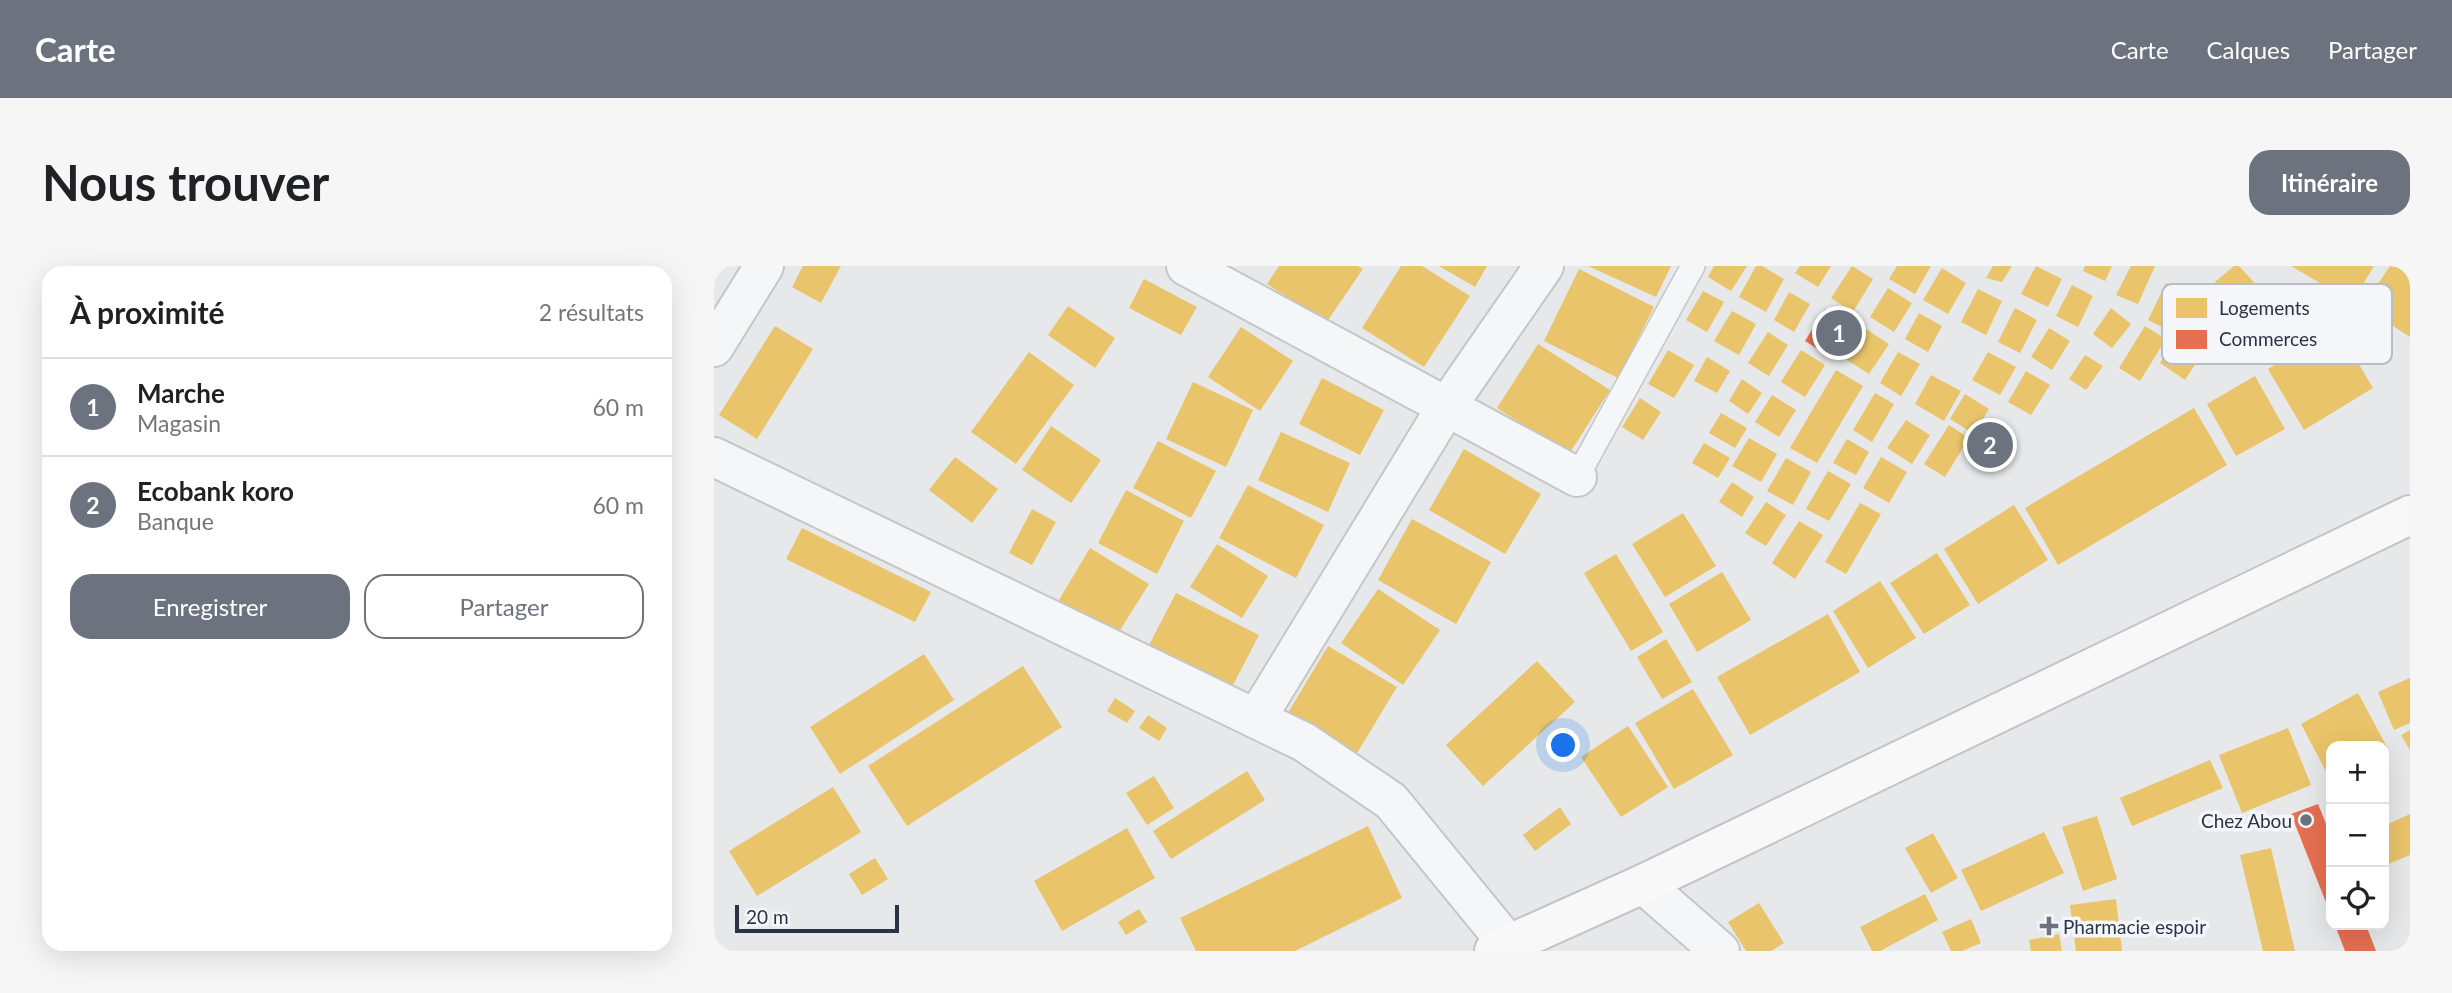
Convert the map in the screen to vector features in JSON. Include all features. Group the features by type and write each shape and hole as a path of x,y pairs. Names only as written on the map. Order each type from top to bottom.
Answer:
{"main road":[{"path":"1501,947 1643,884 2410,515"}],"street":[{"path":"714,347 764,266"},
{"path":"1186,266 1577,477"},
{"path":"1256,719 1447,407 1544,266"},
{"path":"714,457 1304,742 1391,801 1501,947"},
{"path":"1643,884 1720,951"}],"lane":[{"path":"1577,477 1693,266"}],"building: Logements":[{"path":"803,266 841,266 821,303 792,287"},
{"path":"1279,266 1358,266 1363,269 1326,323 1267,284"},
{"path":"1401,266 1422,266 1470,296 1424,367 1362,328"},
{"path":"1439,266 1487,266 1475,287"},
{"path":"1588,266 1671,266 1656,297"},
{"path":"1714,266 1747,266 1731,291 1708,277"},
{"path":"1756,266 1762,266 1784,279 1766,312 1739,297"},
{"path":"1800,266 1831,266 1818,287 1795,273"},
{"path":"1852,266 1873,279 1853,312 1831,298"},
{"path":"1897,266 1931,266 1915,294 1889,279"},
{"path":"1993,266 2012,266 2002,282 1986,278"},
{"path":"2036,266 2062,279 2048,307 2021,294"},
{"path":"2085,266 2112,266 2105,281 2083,271"},
{"path":"2131,266 2155,266 2138,304 2116,295"},
{"path":"2234,266 2239,266 2255,284 2217,284 2215,282"},
{"path":"2291,266 2374,266 2363,284 2322,284"},
{"path":"2390,266 2410,266 2410,337 2392,325 2392,284 2378,284"},
{"path":"1942,268 1966,283 1948,314 1923,300"},
{"path":"1579,269 1654,307 1618,378 1544,341"},
{"path":"1144,279 1197,307 1181,335 1129,308"},
{"path":"2072,285 2093,296 2078,327 2056,316"},
{"path":"1888,288 1912,303 1894,332 1870,317"},
{"path":"1978,289 2002,301 1986,335 1961,322"},
{"path":"1703,291 1724,302 1707,332 1686,320"},
{"path":"2162,291 2162,327 2148,320"},
{"path":"1789,292 1810,304 1794,332 1774,320"},
{"path":"1068,306 1115,338 1095,368 1048,335"},
{"path":"2015,308 2037,320 2020,353 1998,342"},
{"path":"2111,308 2131,324 2112,348 2093,334"},
{"path":"1732,311 1756,324 1739,355 1714,341"},
{"path":"1919,313 1942,326 1928,352 1905,339"},
{"path":"775,326 813,349 757,439 719,415"},
{"path":"2145,326 2162,337 2162,345 2140,381 2119,368"},
{"path":"1241,327 1293,361 1260,411 1208,377"},
{"path":"2049,328 2070,341 2052,370 2031,357"},
{"path":"1866,329 1889,344 1869,374 1847,360"},
{"path":"1768,332 1788,345 1769,376 1748,363"},
{"path":"1538,344 1610,390 1569,454 1497,408"},
{"path":"1668,350 1694,365 1674,398 1648,384"},
{"path":"1801,350 1825,365 1805,397 1781,382"},
{"path":"1029,352 1074,385 1016,464 971,432"},
{"path":"1898,352 1920,364 1901,396 1880,383"},
{"path":"1988,352 2016,367 2000,395 1972,380"},
{"path":"2085,355 2103,366 2086,390 2069,379"},
{"path":"1707,357 1730,371 1717,393 1694,381"},
{"path":"2162,360 2162,364 2195,364 2185,380 2160,363"},
{"path":"2276,364 2359,364 2373,388 2304,430 2268,369"},
{"path":"1836,370 1863,386 1817,463 1790,448"},
{"path":"2026,371 2050,385 2031,415 2008,402"},
{"path":"1931,375 1961,391 1944,421 1915,404"},
{"path":"2255,376 2285,429 2236,456 2207,404"},
{"path":"1322,378 1384,410 1360,455 1299,424"},
{"path":"1742,379 1762,393 1748,414 1729,401"},
{"path":"1193,382 1253,410 1226,467 1166,439"},
{"path":"1875,393 1894,404 1872,442 1853,430"},
{"path":"1965,394 1989,409 1974,434 1950,419"},
{"path":"1772,395 1796,410 1779,437 1755,422"},
{"path":"1640,398 1661,412 1643,440 1622,427"},
{"path":"2194,408 2227,465 2058,565 2025,508"},
{"path":"1721,413 1747,428 1735,448 1709,433"},
{"path":"1906,420 1930,435 1912,464 1887,448"},
{"path":"1949,425 1969,438 1945,477 1924,464"},
{"path":"1051,426 1101,460 1071,503 1022,470"},
{"path":"1281,432 1350,463 1328,512 1258,480"},
{"path":"1749,438 1777,454 1761,482 1732,466"},
{"path":"1847,439 1869,452 1856,475 1833,463"},
{"path":"1158,441 1216,471 1191,518 1133,488"},
{"path":"1704,443 1730,458 1718,478 1692,463"},
{"path":"1464,449 1541,494 1505,554 1429,510"},
{"path":"955,457 998,489 972,523 929,490"},
{"path":"1881,457 1907,472 1889,503 1863,488"},
{"path":"1786,458 1811,472 1793,505 1767,491"},
{"path":"1828,471 1851,484 1829,521 1806,509"},
{"path":"1732,482 1754,497 1742,517 1719,502"},
{"path":"1248,485 1324,525 1296,578 1219,538"},
{"path":"1126,490 1184,521 1157,574 1098,543"},
{"path":"1766,502 1786,515 1766,546 1745,533"},
{"path":"1860,503 1881,514 1846,574 1825,562"},
{"path":"2014,505 2048,560 1978,604 1944,549"},
{"path":"1032,509 1056,522 1032,565 1009,553"},
{"path":"1683,513 1716,566 1665,597 1632,544"},
{"path":"1412,519 1491,562 1456,624 1378,580"},
{"path":"1799,521 1823,535 1795,579 1772,563"},
{"path":"802,528 931,592 915,622 786,559"},
{"path":"1217,544 1268,576 1242,618 1190,587"},
{"path":"1090,548 1149,584 1117,635 1059,600"},
{"path":"1937,553 1970,605 1924,634 1890,583"},
{"path":"1616,554 1663,632 1631,651 1584,573"},
{"path":"1722,572 1751,620 1697,652 1669,604"},
{"path":"1880,581 1916,638 1868,668 1833,611"},
{"path":"1378,589 1440,630 1403,685 1341,643"},
{"path":"1176,593 1259,635 1231,689 1148,647"},
{"path":"1828,614 1860,672 1750,735 1717,677"},
{"path":"1666,639 1692,682 1662,699 1637,657"},
{"path":"1328,646 1397,687 1354,758 1286,716"},
{"path":"924,654 954,700 840,774 810,727"},
{"path":"1537,661 1575,702 1483,786 1446,745"},
{"path":"1023,666 1062,727 907,826 868,766"},
{"path":"2410,678 2410,723 2394,730 2378,692"},
{"path":"1693,689 1733,755 1674,789 1635,723"},
{"path":"2358,693 2384,741 2326,741 2326,771 2301,724"},
{"path":"1115,698 1135,711 1127,723 1107,711"},
{"path":"1148,715 1167,728 1159,741 1139,728"},
{"path":"1628,726 1668,787 1621,817 1581,757"},
{"path":"2288,728 2311,785 2242,813 2219,755"},
{"path":"2410,730 2410,750 2401,735"},
{"path":"2210,760 2223,788 2132,826 2120,798"},
{"path":"1247,771 1265,800 1171,859 1153,831"},
{"path":"1154,776 1174,808 1147,825 1126,793"},
{"path":"833,787 861,832 757,896 729,851"},
{"path":"1560,807 1571,824 1535,851 1523,835"},
{"path":"2410,814 2410,855 2389,864 2389,824"},
{"path":"2097,816 2117,879 2083,891 2062,827"},
{"path":"1368,826 1402,898 1295,951 1196,951 1180,918"},
{"path":"1127,828 1155,878 1062,931 1034,881"},
{"path":"2044,832 2064,873 1981,911 1961,870"},
{"path":"1933,833 1958,878 1931,893 1905,848"},
{"path":"2271,848 2295,951 2263,951 2240,855"},
{"path":"875,858 888,879 862,895 849,874"},
{"path":"1925,894 1938,920 1880,951 1872,951 1860,927"},
{"path":"2116,899 2122,951 2076,951 2070,905"},
{"path":"1759,903 1784,943 1771,951 1746,951 1728,922"},
{"path":"1139,909 1147,922 1126,935 1118,922"},
{"path":"1971,919 1981,943 1962,951 1951,951 1942,932"},
{"path":"2059,934 2062,951 2031,951 2029,940"}],"building: Commerces":[{"path":"1825,309 1849,324 1829,356 1805,341"},
{"path":"2318,804 2326,824 2326,902 2291,814"},
{"path":"2337,930 2368,930 2376,951 2345,951"}],"place":[{"name":"Marche","path":"1839,333"},
{"name":"Ecobank koro","path":"1990,445"},
{"name":"Chez Abou","path":"2306,820"},
{"name":"Pharmacie espoir","path":"2049,926"}]}
